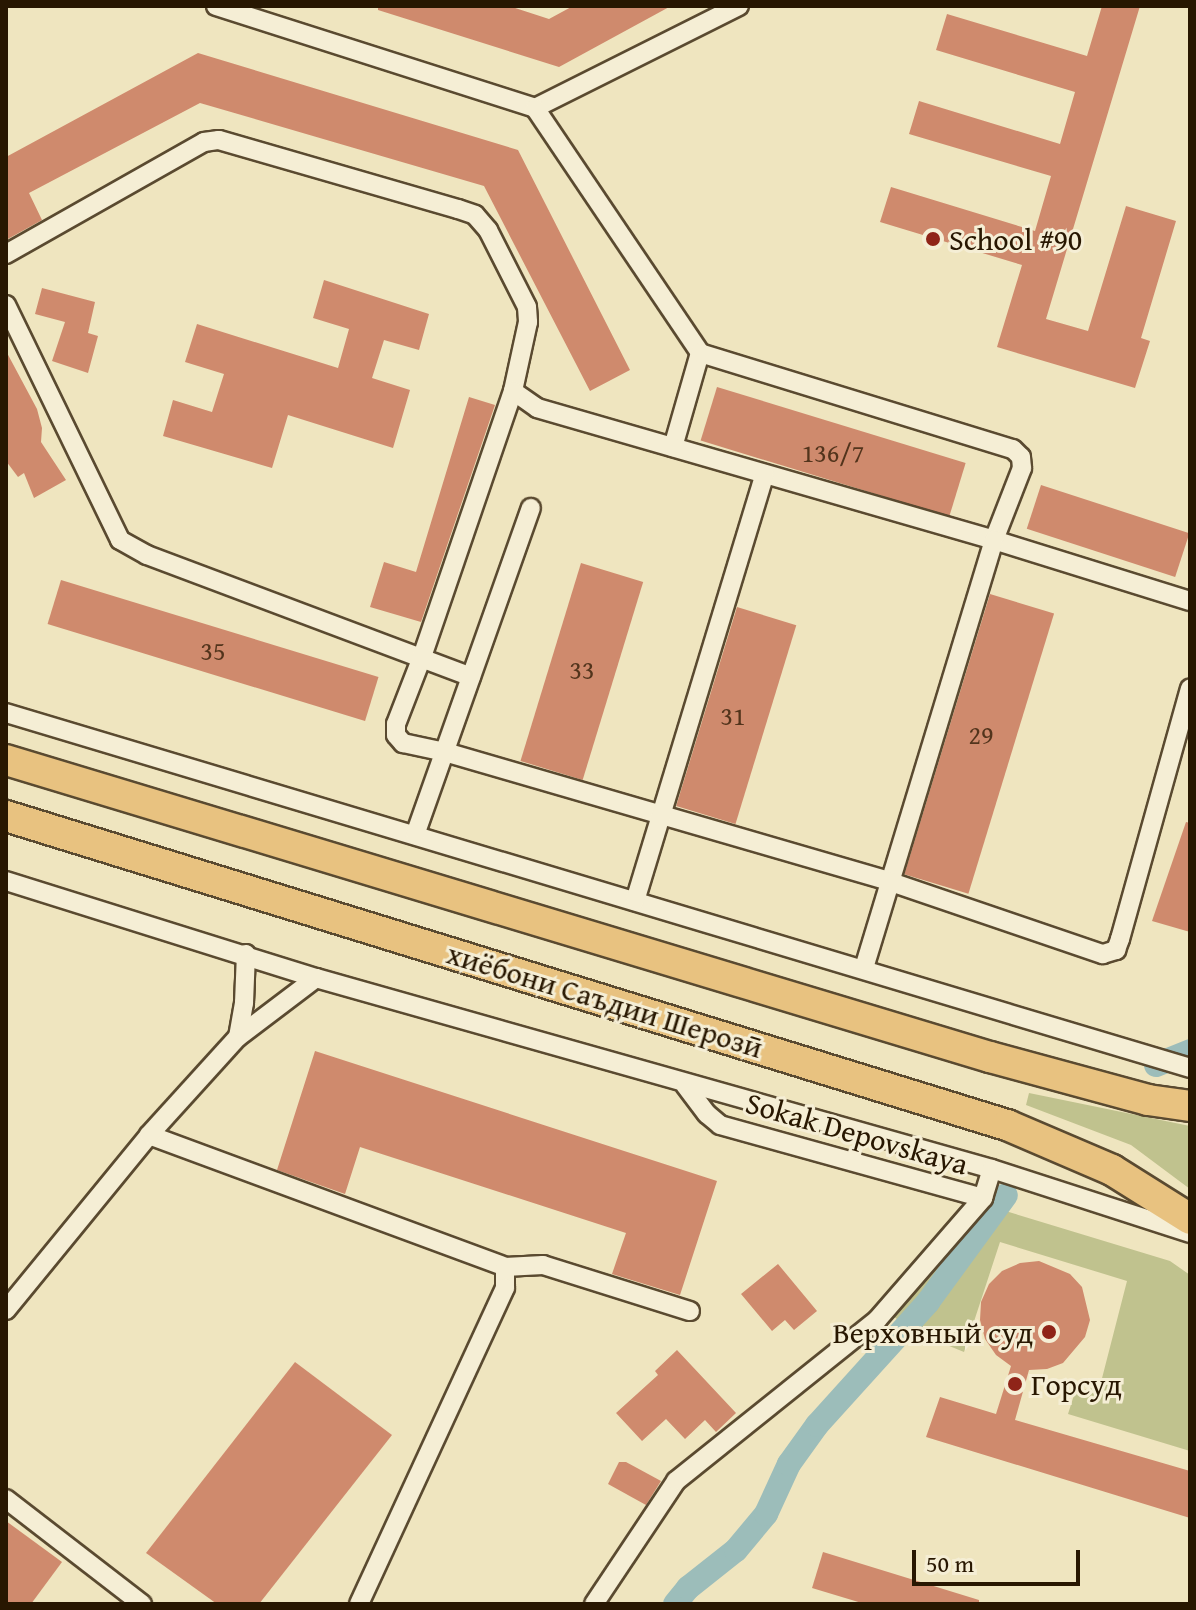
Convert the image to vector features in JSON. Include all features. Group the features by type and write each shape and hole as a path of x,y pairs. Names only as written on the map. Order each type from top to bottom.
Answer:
{"main road":[{"name":"хиёбони Саъдии Шерозӣ","path":"6,760 975,1053 1148,1100 1190,1106"},
{"name":"хиёбони Саъдии Шерозӣ","path":"6,816 1007,1125 1112,1170 1190,1219"}],"street":[{"path":"216,6 535,108 700,353 1013,449 1021,457 1022,468 994,540 888,881 864,969"},
{"path":"535,108 739,6"},
{"path":"6,254 191,148 219,140 475,215 488,230 527,307 528,322 513,391 396,724 396,735 403,743 445,752 888,881 1103,954 1116,950 1190,689"},
{"path":"6,305 120,540 147,555 471,677"},
{"path":"673,447 700,353"},
{"path":"513,391 537,408 994,540 1190,601"},
{"path":"635,901 765,474"},
{"path":"415,835 531,508"},
{"path":"6,713 1190,1068"},
{"path":"6,881 316,978 685,1085 992,1169 1190,1233"},
{"path":"238,1037 244,1003 246,954"},
{"path":"6,1310 149,1135 238,1037 316,978"},
{"name":"Sokak Depovskaya","path":"685,1085 707,1114 720,1125 983,1198"},
{"path":"149,1135 505,1267 543,1265 690,1311"},
{"path":"594,1604 676,1481 877,1320 983,1198 992,1169"},
{"path":"359,1604 505,1288 505,1267"},
{"path":"6,1499 142,1604"}],"green space":[{"path":"1029,1093 1190,1126 1190,1189 1131,1145 1026,1105"},
{"path":"999,1209 1170,1261 1190,1275 1190,1451 1068,1414 1075,1392 1100,1386 1127,1281 1000,1242 964,1352 915,1332 890,1314"}],"building":[{"path":"378,6 509,6 549,19 573,6 671,6 559,67 378,10"},
{"path":"1102,6 1140,6 1046,319 1088,331 1126,206 1176,221 1141,338 1150,341 1135,388 997,347 1022,265 880,222 891,187 1035,231 1051,176 909,134 919,101 1060,144 1075,92 936,50 947,14 1087,56"},
{"path":"198,53 518,150 630,370 590,391 484,186 200,103 29,193 42,220 6,240 6,157"},
{"path":"324,280 429,314 419,350 384,340 372,378 410,390 393,448 288,415 272,468 163,436 173,400 212,412 224,374 185,362 197,324 338,368 349,329 313,318"},
{"path":"42,288 95,302 88,333 98,336 88,373 52,361 65,322 35,314"},
{"path":"6,351 37,409 42,428 41,442 66,480 34,498 24,473 18,477 6,461"},
{"path":"717,387 966,463 949,517 701,441"},
{"path":"469,397 495,405 421,622 370,607 384,562 416,572"},
{"path":"1041,485 1189,533 1175,577 1027,529"},
{"path":"581,563 643,582 583,780 520,761"},
{"path":"61,580 378,677 365,721 48,624"},
{"path":"990,594 1054,614 968,894 904,874"},
{"path":"737,607 796,625 735,824 676,806"},
{"path":"1186,822 1190,823 1190,932 1152,921"},
{"path":"315,1051 717,1181 680,1295 612,1274 626,1233 360,1147 345,1194 277,1170"},
{"name":"Горсуд","path":"1039,1261 1070,1274 1082,1287 1090,1320 1085,1337 1063,1363 1047,1369 1029,1370 1015,1420 1190,1471 1190,1518 926,1437 940,1397 996,1414 1011,1366 996,1355 985,1339 980,1320 981,1302 989,1284 1002,1271 1020,1263"},
{"path":"778,1264 817,1311 794,1330 785,1320 772,1331 741,1294"},
{"path":"677,1350 736,1413 716,1432 705,1420 685,1439 666,1419 642,1441 616,1413 658,1375 655,1371"},
{"path":"295,1362 392,1435 259,1604 217,1604 146,1553"},
{"path":"619,1462 626,1462 661,1481 646,1505 608,1484"},
{"path":"6,1521 62,1562 31,1604 6,1604"},
{"path":"823,1552 979,1600 979,1604 865,1604 812,1588"}],"waterway":[{"path":"1156,1065 1190,1051"},
{"path":"675,1604 688,1588 736,1550 766,1514 789,1464 817,1425 928,1302 1006,1195"}],"place":[{"name":"School #90","path":"933,239"},
{"name":"Верховный суд","path":"1049,1332"},
{"name":"Горсуд","path":"1015,1384"}]}
